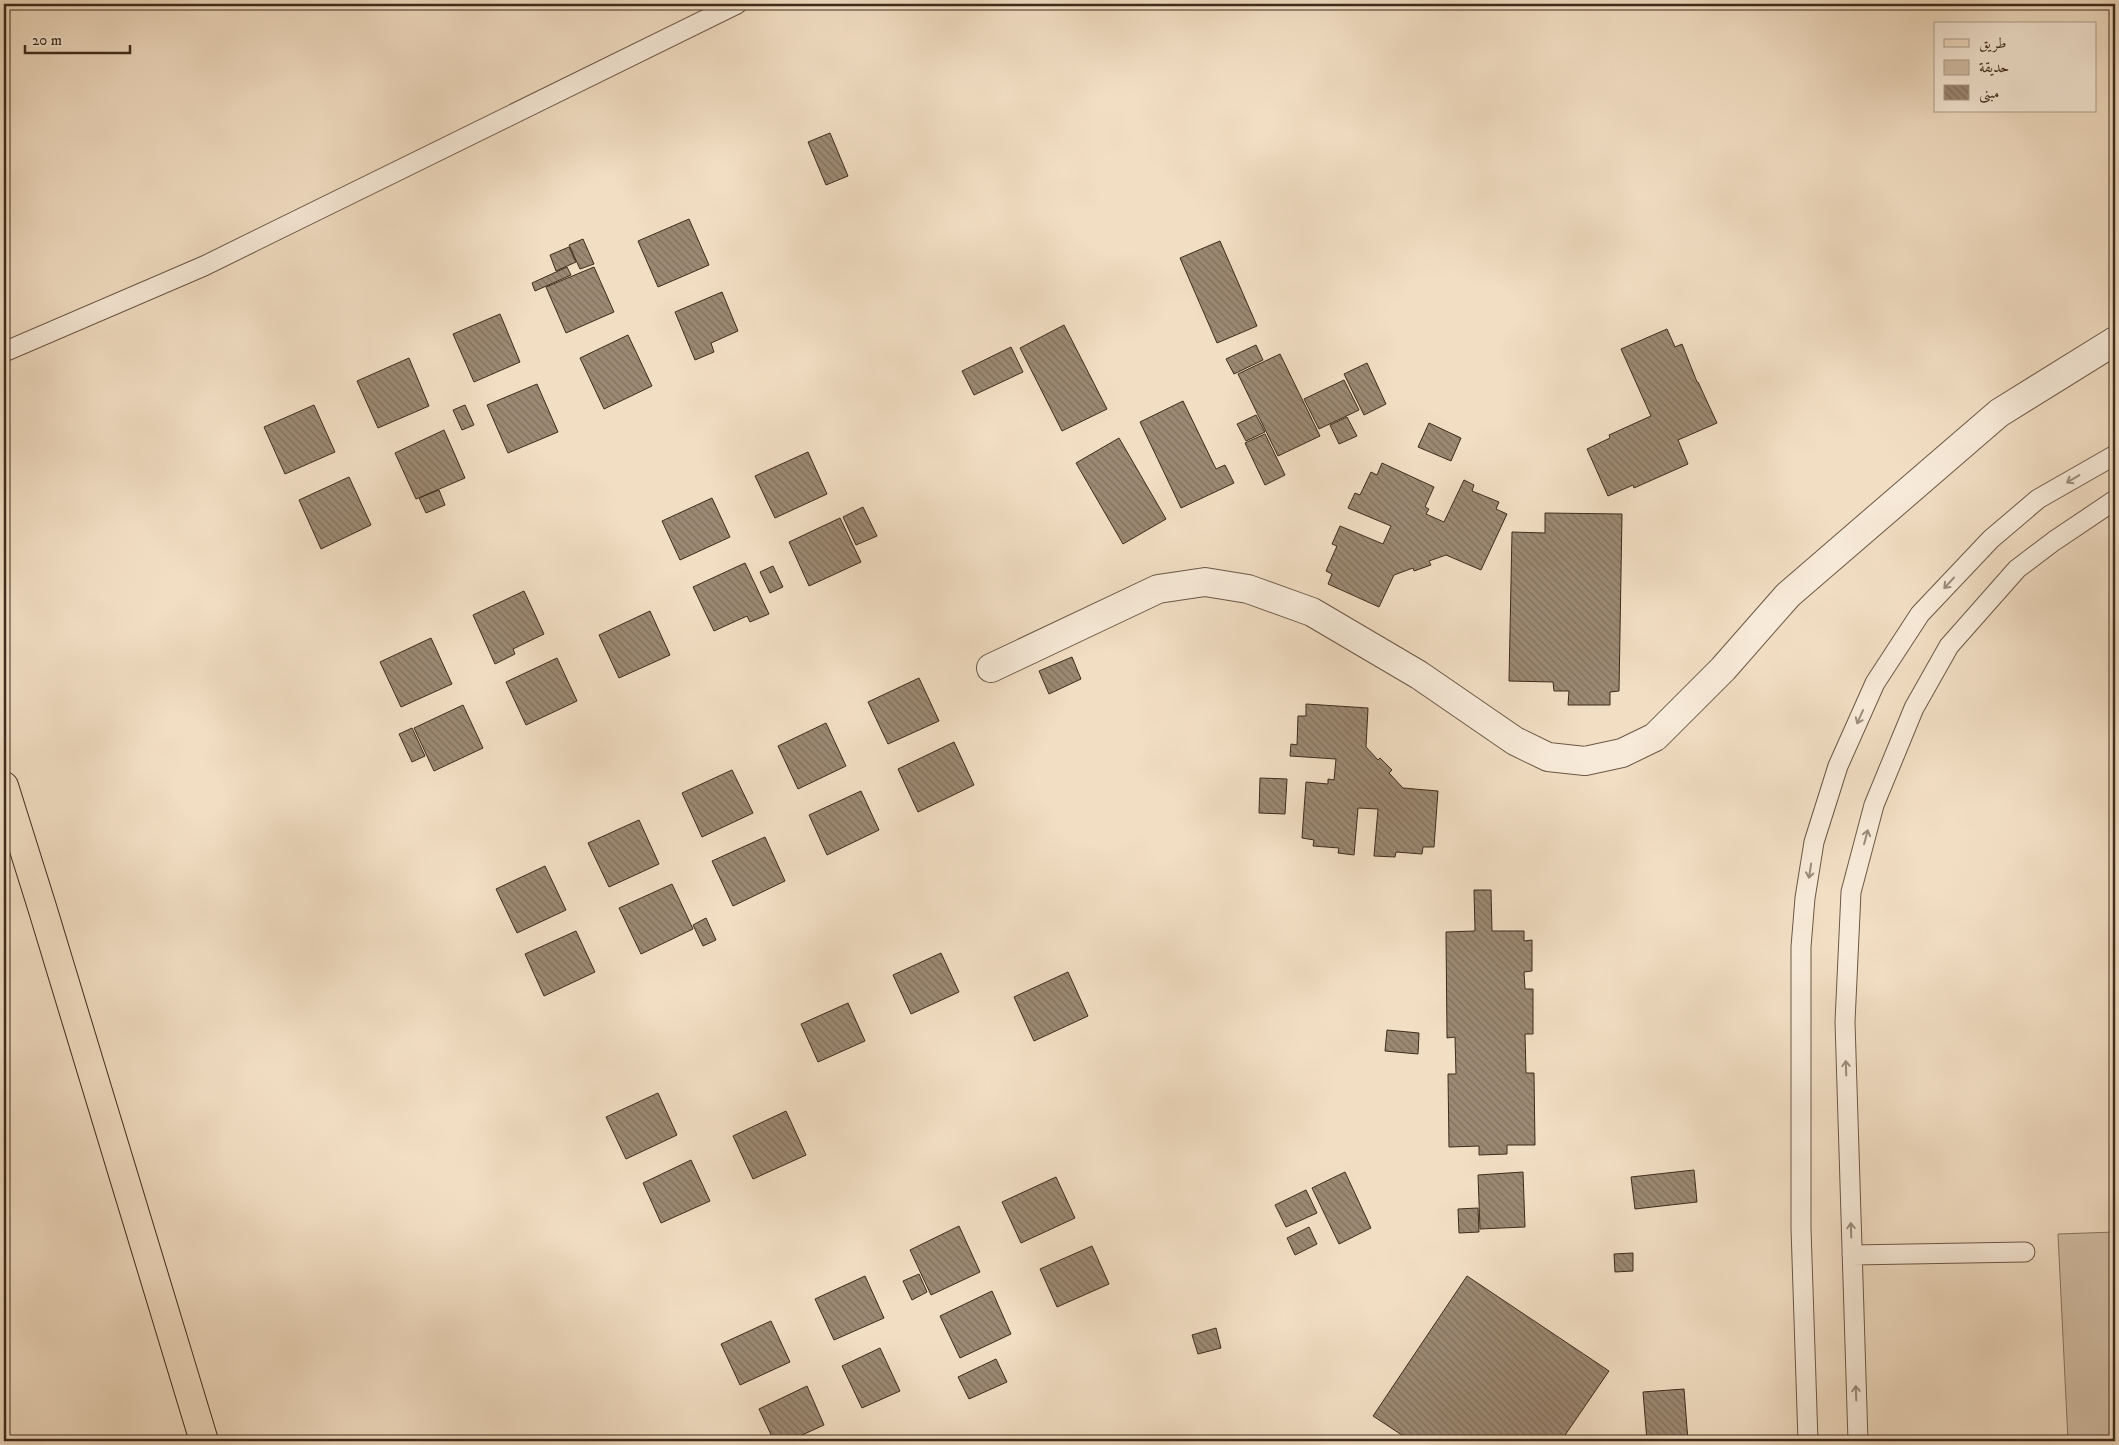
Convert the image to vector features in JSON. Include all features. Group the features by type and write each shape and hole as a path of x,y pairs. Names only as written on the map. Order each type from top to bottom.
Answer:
{"main road":[{"path":"4,786 204,1441"}],"street":[{"path":"991,668 1158,589 1205,582 1248,589 1312,612 1419,675 1515,740 1548,757 1585,761 1622,753 1655,738 1723,669 1788,595 1999,413 2115,341"}],"lane":[{"path":"4,352 204,266 737,4"},
{"path":"1808,1441 1801,1228 1801,947 1805,898 1814,842 1838,766 1875,682 1920,614 1991,539 2038,499 2115,455"},
{"path":"1858,1441 1844,1022 1851,892 1874,805 1914,708 1949,646 2017,569 2054,541 2115,500"},
{"path":"1852,1255 2025,1252"}],"green space":[{"path":"2115,1232 2115,1441 2068,1441 2058,1234"}],"building":[{"path":"830,133 848,176 826,185 808,142"},
{"path":"689,219 709,265 658,287 638,241"},
{"path":"583,239 594,264 580,269 569,245"},
{"path":"1220,241 1257,326 1217,343 1180,258"},
{"path":"569,247 576,262 556,271 550,255"},
{"path":"567,267 571,275 535,291 532,283"},
{"path":"594,267 614,312 566,333 546,287"},
{"path":"722,292 738,331 711,343 714,352 695,360 675,312"},
{"path":"500,314 520,362 474,382 453,334"},
{"path":"1064,325 1107,409 1062,431 1020,348"},
{"path":"1667,329 1675,347 1682,344 1697,382 1717,423 1678,440 1688,464 1634,488 1633,485 1608,496 1587,449 1610,438 1609,435 1651,416 1621,349"},
{"path":"628,335 652,386 604,409 580,358"},
{"path":"1256,345 1263,360 1234,374 1226,359"},
{"path":"1011,347 1023,372 974,395 962,371"},
{"path":"1280,354 1320,436 1278,456 1238,374"},
{"path":"409,358 429,406 378,428 357,381"},
{"path":"1367,363 1386,404 1364,415 1344,374"},
{"path":"1344,380 1359,410 1319,429 1304,399"},
{"path":"537,384 558,432 508,453 487,405"},
{"path":"1183,401 1216,469 1225,465 1234,483 1181,508 1140,422"},
{"path":"314,405 335,452 285,474 264,427"},
{"path":"465,405 474,425 462,430 453,410"},
{"path":"1256,415 1265,432 1246,441 1237,424"},
{"path":"1347,417 1357,436 1339,444 1330,425"},
{"path":"1429,423 1461,438 1451,461 1418,447"},
{"path":"444,430 465,478 416,499 395,453"},
{"path":"1265,434 1285,475 1265,485 1245,443"},
{"path":"1119,438 1166,519 1123,544 1076,463"},
{"path":"808,452 827,494 775,518 755,476"},
{"path":"1382,463 1434,487 1425,507 1429,509 1426,514 1444,522 1464,480 1474,485 1472,491 1499,502 1496,509 1507,514 1481,570 1446,555 1429,561 1431,565 1414,571 1413,568 1394,575 1379,607 1328,584 1332,574 1326,571 1337,546 1332,544 1340,526 1383,544 1391,526 1348,508 1355,493 1360,495 1371,472 1377,475"},
{"path":"349,477 371,525 321,549 299,500"},
{"path":"439,490 445,505 426,513 419,498"},
{"path":"712,498 730,537 680,560 662,521"},
{"path":"863,507 877,536 856,545 843,517"},
{"path":"1545,513 1622,514 1619,691 1610,692 1610,705 1568,705 1569,691 1554,691 1553,682 1509,681 1512,532 1545,533"},
{"path":"840,518 861,562 809,586 789,542"},
{"path":"745,563 769,614 750,622 747,616 714,631 693,587"},
{"path":"773,566 783,587 770,593 760,572"},
{"path":"524,591 544,634 513,649 515,654 495,664 473,615"},
{"path":"650,611 670,655 619,678 599,635"},
{"path":"431,638 452,684 401,707 380,662"},
{"path":"1072,657 1081,679 1049,694 1039,671"},
{"path":"557,658 577,701 526,725 506,682"},
{"path":"919,678 939,721 888,744 868,702"},
{"path":"1306,704 1368,708 1366,747 1378,760 1380,758 1392,770 1389,773 1403,788 1438,791 1434,847 1423,847 1422,854 1396,852 1395,857 1374,856 1378,809 1358,808 1354,855 1338,853 1339,848 1313,846 1314,840 1302,838 1306,782 1328,784 1328,779 1334,780 1336,759 1290,756 1291,744 1297,745 1298,716 1306,716"},
{"path":"463,705 483,748 434,771 414,728"},
{"path":"826,723 846,766 798,789 778,746"},
{"path":"412,728 425,756 412,762 399,734"},
{"path":"954,742 974,785 918,812 898,769"},
{"path":"732,770 753,813 702,837 682,793"},
{"path":"1260,778 1287,779 1285,814 1259,813"},
{"path":"861,791 879,830 827,855 809,815"},
{"path":"639,820 659,864 609,887 588,843"},
{"path":"765,837 785,881 733,906 712,861"},
{"path":"545,866 566,910 517,933 496,889"},
{"path":"672,884 693,929 641,954 619,908"},
{"path":"1474,890 1491,890 1492,931 1524,931 1524,941 1532,940 1532,971 1524,972 1525,989 1533,989 1533,1034 1525,1034 1526,1073 1534,1073 1535,1145 1507,1145 1507,1154 1479,1155 1479,1146 1449,1147 1448,1074 1456,1074 1455,1037 1447,1038 1446,932 1475,931"},
{"path":"706,918 716,940 703,946 693,925"},
{"path":"576,931 595,972 544,996 525,954"},
{"path":"941,953 959,992 911,1014 893,975"},
{"path":"1068,972 1088,1016 1034,1041 1014,997"},
{"path":"848,1003 865,1041 818,1062 801,1024"},
{"path":"1387,1030 1419,1033 1418,1054 1385,1051"},
{"path":"658,1093 677,1135 626,1159 606,1117"},
{"path":"786,1111 806,1155 753,1179 733,1136"},
{"path":"691,1160 710,1201 661,1223 643,1183"},
{"path":"1694,1170 1697,1202 1635,1209 1631,1177"},
{"path":"1345,1172 1371,1228 1339,1244 1312,1188"},
{"path":"1523,1172 1525,1227 1480,1229 1478,1175"},
{"path":"1056,1177 1075,1218 1021,1243 1002,1202"},
{"path":"1306,1190 1317,1213 1286,1227 1275,1205"},
{"path":"1478,1208 1479,1232 1459,1233 1458,1209"},
{"path":"959,1226 980,1272 931,1295 910,1250"},
{"path":"1309,1227 1317,1244 1295,1255 1287,1238"},
{"path":"1092,1246 1109,1284 1057,1307 1040,1269"},
{"path":"1633,1253 1633,1271 1615,1272 1614,1254"},
{"path":"919,1274 927,1292 912,1300 903,1281"},
{"path":"865,1276 884,1318 834,1340 815,1299"},
{"path":"1467,1276 1609,1371 1561,1441 1411,1441 1373,1416"},
{"path":"992,1291 1011,1334 960,1358 940,1316"},
{"path":"771,1321 790,1362 740,1385 721,1344"},
{"path":"1216,1328 1221,1348 1198,1354 1192,1335"},
{"path":"880,1348 900,1391 862,1408 842,1366"},
{"path":"996,1359 1007,1382 969,1399 958,1377"},
{"path":"807,1386 824,1425 789,1441 774,1441 759,1409"},
{"path":"1684,1389 1688,1441 1647,1441 1643,1392"}]}
